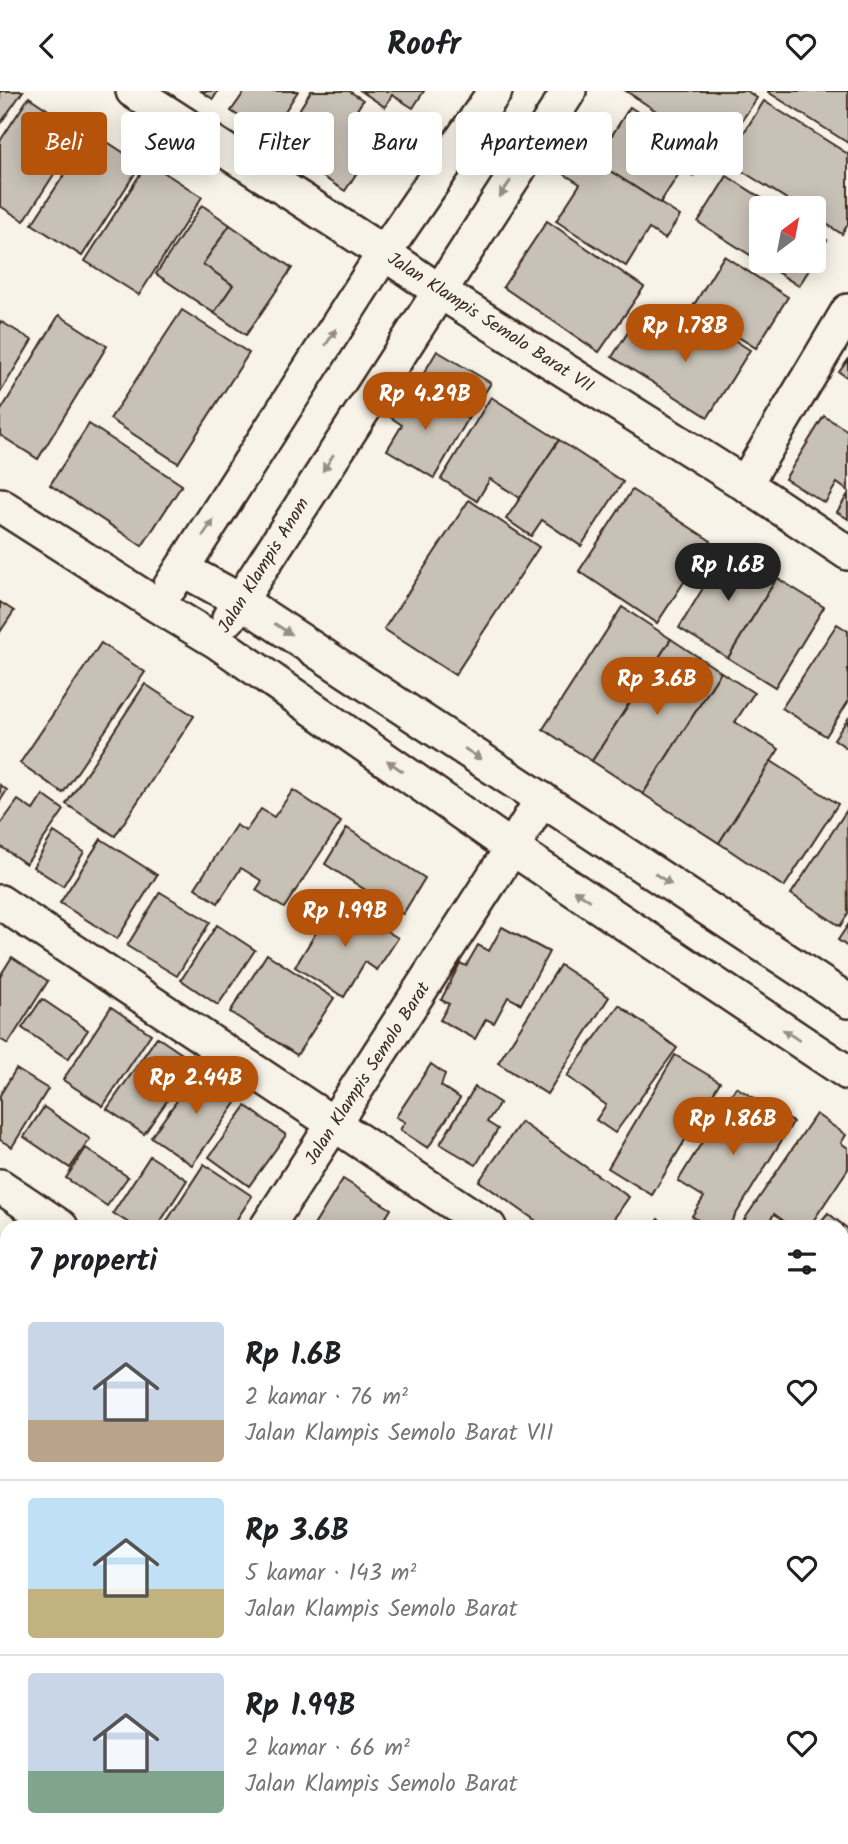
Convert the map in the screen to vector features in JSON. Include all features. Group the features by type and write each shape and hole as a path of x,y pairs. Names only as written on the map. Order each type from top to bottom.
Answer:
{"street":[{"name":"Jalan Klampis Semolo Barat VII","path":"133,91 848,553"},
{"path":"158,606 384,253 495,91"},
{"name":"Jalan Klampis Anom","path":"0,505 216,641 239,600 569,91"},
{"path":"745,484 848,311"},
{"path":"182,569 239,600 848,1001"},
{"path":"216,641 512,848 848,1073"},
{"name":"Jalan Klampis Semolo Barat","path":"272,1220 542,799"},
{"path":"0,902 478,1220"},
{"path":"0,1186 51,1220"}],"building":[{"path":"0,91 23,91 0,124"},
{"path":"201,91 218,91 213,99"},
{"path":"245,91 298,91 284,112 231,111"},
{"path":"311,91 349,91 363,100 356,112 348,112 348,175 355,175 345,191 320,175 334,175 334,112 298,112"},
{"path":"361,91 424,91 413,108 392,95 385,107"},
{"path":"626,91 747,91 757,98 743,119 743,112 658,112"},
{"path":"848,91 848,143 768,92"},
{"path":"29,97 51,112 21,112 21,175 53,175 24,221 0,206 0,141"},
{"path":"764,101 848,154 848,224 842,234 826,224 826,196 782,196 743,172 743,134"},
{"path":"626,113 626,175 678,175 660,203 612,172 612,135"},
{"path":"107,142 121,151 121,175 134,175 82,256 32,224 64,175 107,175"},
{"path":"612,172 680,216 665,239 649,229 626,266 556,221 580,184 566,175 612,175"},
{"path":"140,175 168,175 202,197 139,295 85,261"},
{"path":"727,176 758,196 749,196 749,254 698,222"},
{"path":"202,205 230,225 203,264 233,285 214,313 156,274"},
{"path":"547,221 644,287 599,352 503,287"},
{"path":"230,225 292,268 246,335 214,313 233,285 203,264"},
{"path":"724,256 788,297 756,348 692,308"},
{"path":"778,273 807,273 799,286"},
{"path":"182,310 249,353 178,463 110,419"},
{"path":"59,315 107,346 38,459 0,435 0,412"},
{"path":"0,321 32,340 0,393"},
{"path":"706,322 750,350 708,417 612,357 634,323 673,348 684,329 697,337"},
{"path":"437,351 491,383 468,419 415,388"},
{"path":"848,360 848,378 839,372"},
{"path":"422,392 468,419 434,478 387,450 402,425 387,415 399,395 414,404"},
{"path":"491,397 559,440 520,498 490,479 477,501 441,479"},
{"path":"824,416 848,431 848,491 837,483 825,503 785,479"},
{"path":"89,424 182,485 142,546 50,485"},
{"path":"559,440 623,482 581,546 542,520 531,536 506,519"},
{"path":"632,490 711,541 657,623 579,571"},
{"path":"848,494 848,519 837,512"},
{"path":"469,500 539,547 455,675 384,629"},
{"path":"727,548 777,578 728,658 679,628"},
{"path":"777,578 824,607 775,687 728,658"},
{"path":"0,602 14,611 0,632"},
{"path":"622,607 671,639 592,761 543,729"},
{"path":"837,624 848,631 848,702 826,736 782,708"},
{"path":"671,639 721,672 643,794 592,761"},
{"path":"101,643 145,672 63,793 20,763"},
{"path":"721,672 754,693 735,722 779,749 719,843 643,794"},
{"path":"145,684 194,716 115,836 66,804"},
{"path":"848,719 848,749 834,739"},
{"path":"771,761 838,804 784,887 719,843"},
{"path":"0,785 7,790 0,801"},
{"path":"293,790 341,822 284,908 256,890 262,881 241,868 218,903 195,888 236,825 246,831 261,809 274,817"},
{"path":"43,795 64,810 26,864 0,846 0,825 18,800 33,810"},
{"path":"847,810 848,914 840,926 791,894"},
{"path":"347,828 425,878 403,914 325,864"},
{"path":"54,832 84,852 63,886 33,867"},
{"path":"101,839 157,875 117,939 60,903"},
{"path":"160,892 210,922 177,976 127,946"},
{"path":"336,900 398,938 377,970 365,962 344,997 295,967"},
{"path":"217,925 255,950 218,1005 181,980"},
{"path":"848,925 848,947 838,940"},
{"path":"502,927 549,952 521,1004 508,997 494,1023 486,1019 475,1039 440,1020 449,1004 441,1000 460,963 466,966 478,945 489,951"},
{"path":"267,954 334,998 297,1055 230,1012"},
{"path":"12,957 48,981 8,1044 0,1039 0,976"},
{"path":"560,965 609,997 547,1094 498,1063"},
{"path":"42,999 88,1030 68,1059 22,1028"},
{"path":"619,1005 677,1048 615,1133 596,1120 606,1105 567,1076"},
{"path":"111,1007 151,1034 103,1106 63,1080"},
{"path":"157,1037 194,1062 144,1134 107,1109"},
{"path":"675,1055 720,1082 652,1195 608,1168"},
{"path":"431,1064 445,1074 441,1086 460,1098 428,1148 400,1130 405,1122 396,1117"},
{"path":"201,1067 241,1096 192,1165 151,1137"},
{"path":"16,1069 48,1089 12,1147 0,1140 0,1095"},
{"path":"475,1087 500,1103 487,1122 498,1129 476,1165 440,1144"},
{"path":"736,1087 793,1122 732,1220 698,1220 692,1216 704,1197 678,1181"},
{"path":"246,1106 286,1135 249,1186 209,1157"},
{"path":"44,1107 90,1139 70,1168 24,1137"},
{"path":"816,1114 846,1135 841,1143 848,1148 848,1169 814,1220 782,1220 774,1214 770,1220 744,1220"},
{"path":"521,1122 629,1197 613,1220 535,1220 479,1181"},
{"path":"86,1148 128,1177 107,1206 66,1178"},
{"path":"150,1156 187,1180 161,1220 124,1220 113,1213"},
{"path":"204,1164 252,1196 237,1220 168,1220"},
{"path":"343,1179 391,1209 384,1220 317,1220"},
{"path":"828,1213 837,1220 822,1220"}]}
